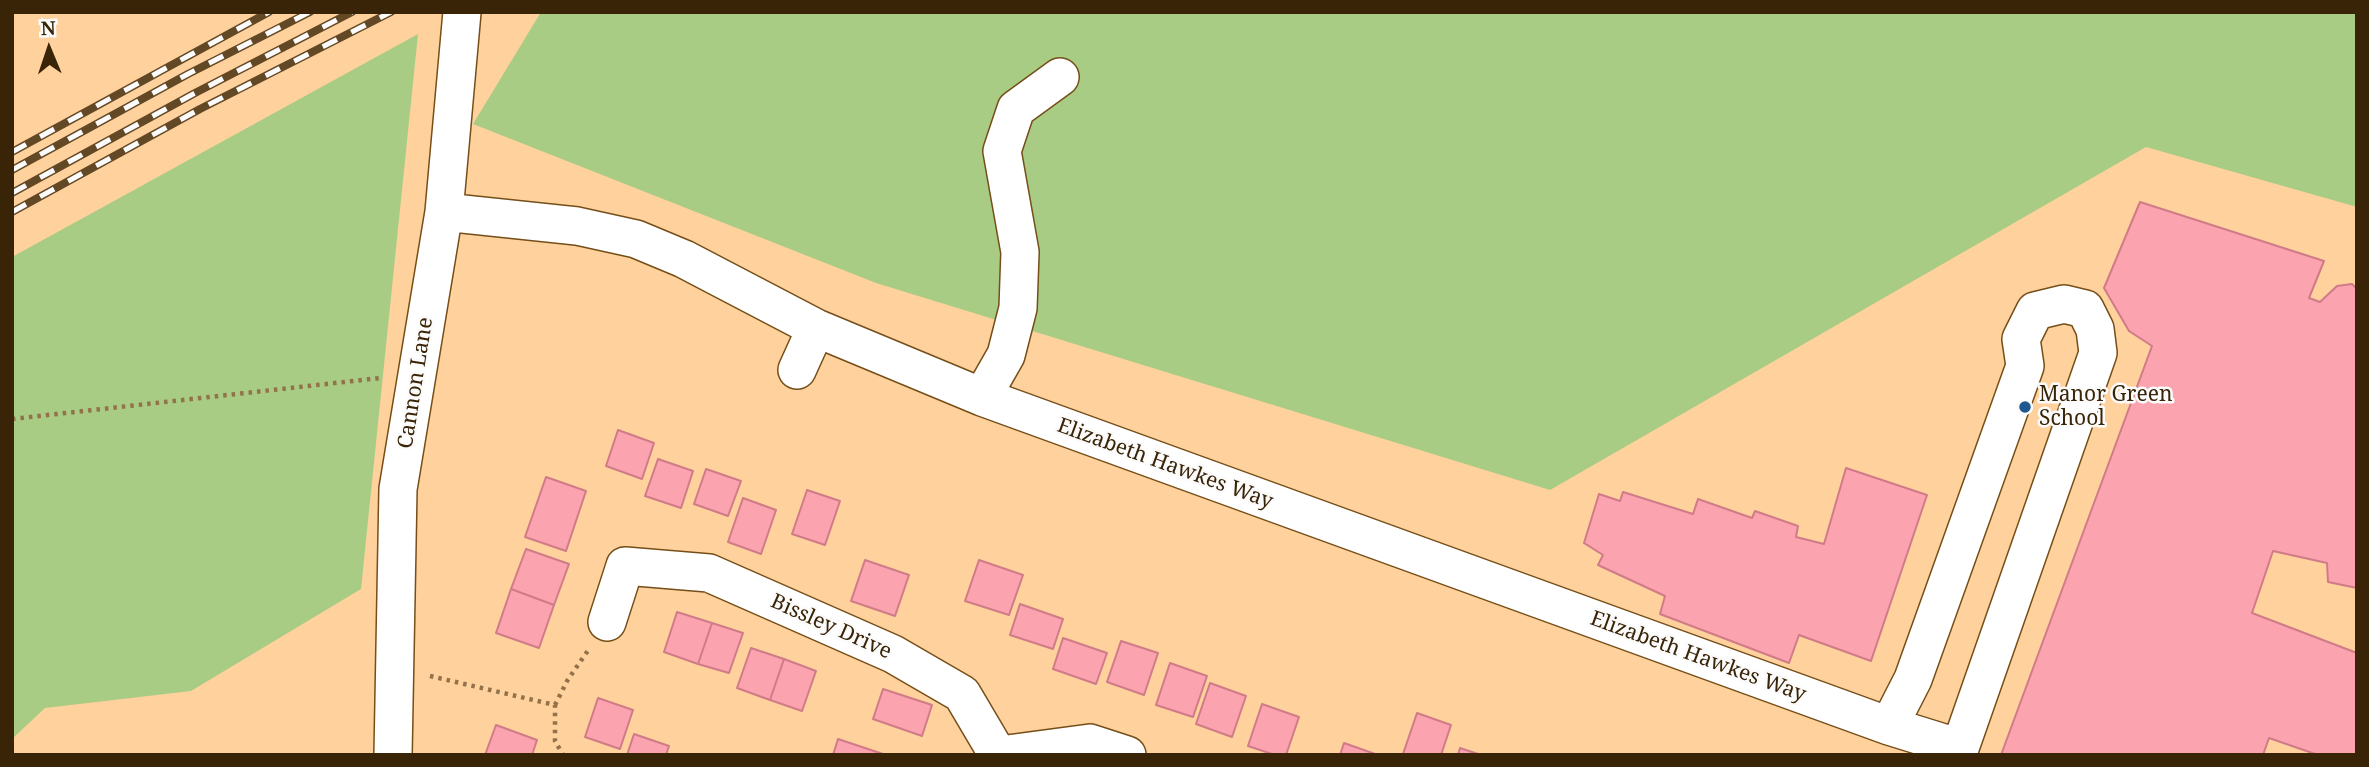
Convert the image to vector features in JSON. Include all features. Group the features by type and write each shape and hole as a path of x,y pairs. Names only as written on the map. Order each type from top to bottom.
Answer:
{"street":[{"name":"Cannon Lane","path":"393,755 398,489 444,212 462,12"},
{"path":"982,397 1006,355 1018,308 1020,252 1002,151 1016,109 1060,77"},
{"name":"Elizabeth Hawkes Way","path":"444,212 577,226 636,239 684,259 816,328 982,397 1889,726 1959,748 2098,353 2095,329 2085,309 2064,304 2035,311 2021,339 2025,366 1913,679 1889,726"},
{"path":"797,370 816,328"},
{"name":"Bissley Drive","path":"607,622 625,566 709,573 893,654 962,694 999,755 1090,743 1127,755"}],"path":[{"path":"12,419 378,378 416,381"},
{"path":"563,755 555,741 555,705 567,681 607,622"},
{"path":"395,667 555,705"}],"green space":[{"path":"541,12 2357,12 2357,207 2146,147 1550,490 876,283 473,124"},
{"path":"418,34 361,589 191,691 45,708 12,739 12,257"}],"building":[{"path":"2140,202 2324,261 2309,298 2320,302 2337,286 2352,284 2357,289 2357,588 2328,582 2327,563 2273,551 2252,613 2357,653 2357,755 2318,755 2269,738 2263,755 2001,755 2152,346 2129,331 2104,288"},
{"path":"618,430 654,443 642,479 606,466"},
{"path":"658,459 693,471 681,508 645,496"},
{"path":"1846,468 1927,495 1871,661 1799,635 1789,663 1660,614 1665,596 1598,565 1603,555 1584,543 1599,494 1620,501 1623,492 1693,514 1698,499 1752,518 1755,511 1798,526 1796,537 1824,544"},
{"path":"706,469 741,481 728,516 694,504"},
{"path":"546,477 586,491 566,551 525,537"},
{"path":"807,490 840,501 825,545 792,534"},
{"path":"743,498 776,510 761,554 728,542"},
{"path":"526,549 569,564 554,605 511,589"},
{"path":"865,560 909,575 895,616 851,601"},
{"path":"979,560 1023,575 1009,615 965,601"},
{"path":"511,589 554,605 539,648 496,633"},
{"path":"1020,604 1063,619 1053,649 1010,635"},
{"path":"677,612 712,623 698,664 664,652"},
{"path":"712,623 743,633 729,673 698,664"},
{"path":"1063,638 1107,653 1096,684 1053,669"},
{"path":"1121,641 1158,653 1144,695 1107,682"},
{"path":"751,648 784,659 770,700 737,688"},
{"path":"784,659 816,671 802,711 770,700"},
{"path":"1170,663 1207,676 1193,717 1156,705"},
{"path":"1210,683 1246,696 1232,737 1196,724"},
{"path":"883,689 932,705 922,736 873,719"},
{"path":"598,698 633,710 620,749 585,737"},
{"path":"1262,704 1299,717 1286,755 1275,755 1248,746"},
{"path":"1417,713 1451,725 1441,755 1403,754"},
{"path":"496,725 537,740 532,755 485,755"},
{"path":"634,734 669,746 666,755 627,755"},
{"path":"838,739 883,754 833,755"},
{"path":"1344,743 1378,755 1340,755"},
{"path":"1460,748 1481,755 1458,755"}],"railway":[{"path":"12,152 269,12"},
{"path":"12,170 188,74 310,12"},
{"path":"12,193 195,93 352,12"},
{"path":"12,212 200,109 391,12"}],"place":[{"name":"Manor Green School","path":"2025,407"}]}
